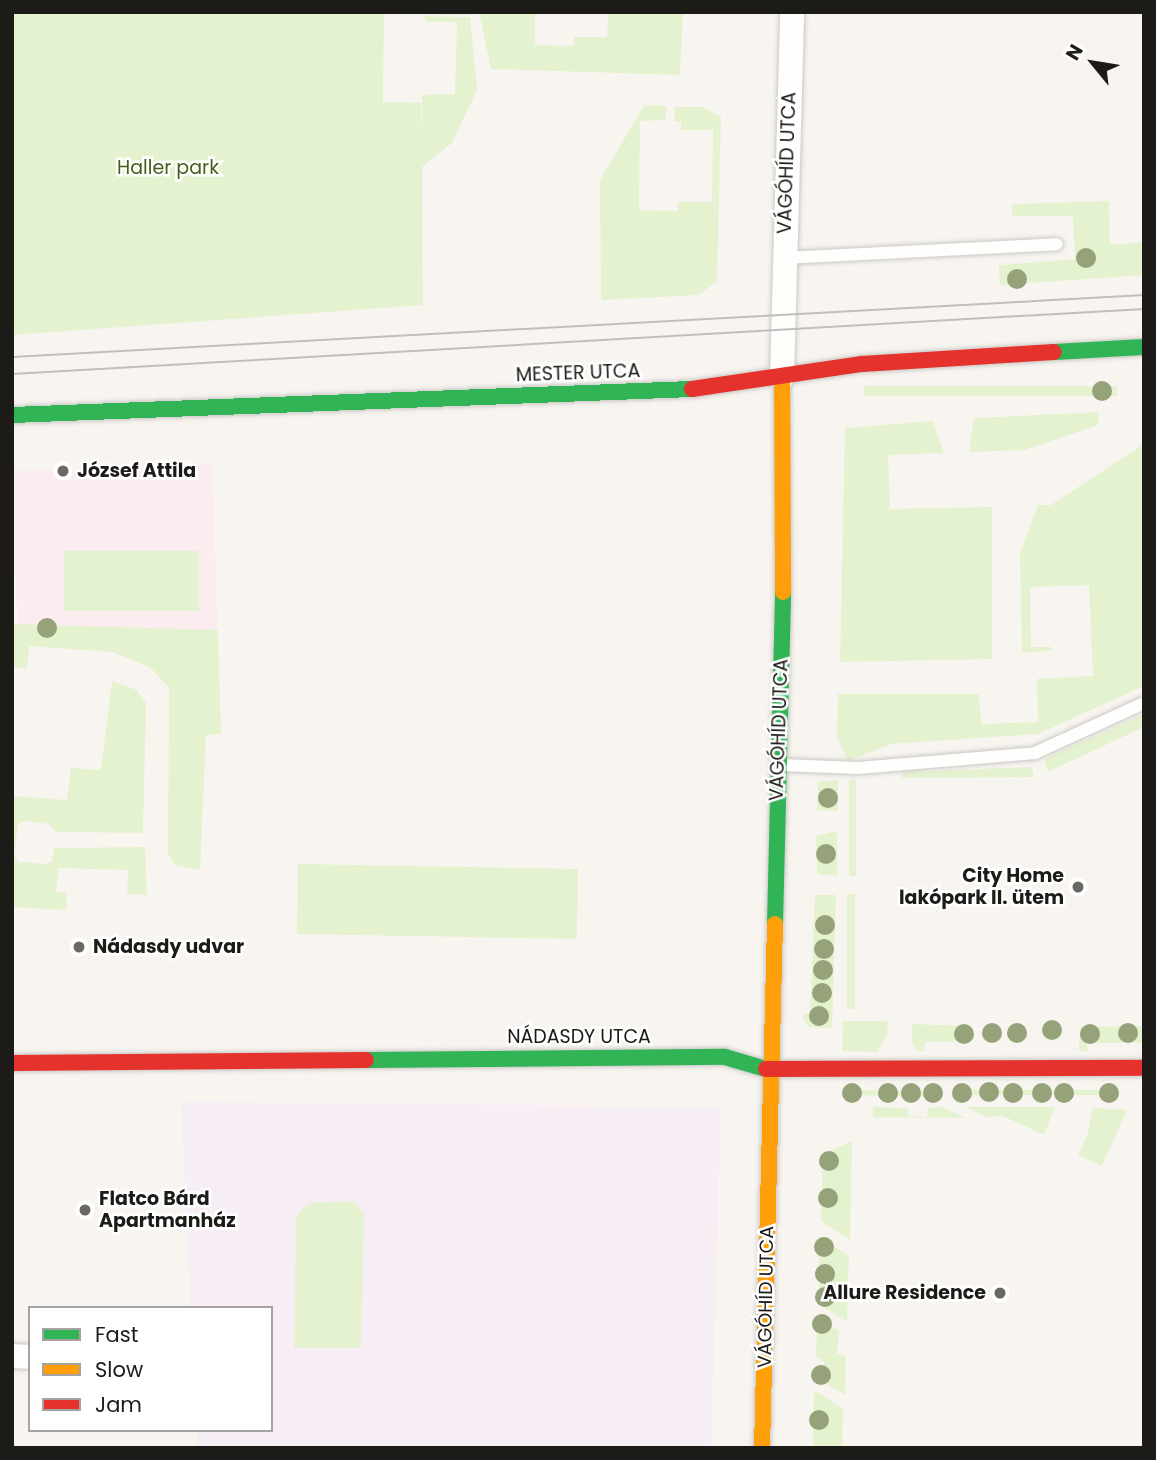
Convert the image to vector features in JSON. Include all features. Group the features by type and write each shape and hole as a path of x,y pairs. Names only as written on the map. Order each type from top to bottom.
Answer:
{"street":[{"name":"VÁGÓHÍD UTCA","path":"762,1448 783,589 782,377 792,12"},
{"name":"MESTER UTCA","path":"12,415 681,391 862,364 1144,348"},
{"name":"NÁDASDY UTCA","path":"12,1063 726,1057 772,1071 1144,1068"}],"lane":[{"path":"784,258 1057,244"},
{"path":"778,765 858,768 1035,753 1144,703"}],"shaded area":[{"path":"212,464 218,630 18,637 12,471"},
{"path":"181,1102 721,1107 711,1448 198,1448 197,1432 273,1432 273,1306 191,1306"}],"green space":[{"name":"Haller park","path":"12,12 472,12 471,15 384,14 383,102 421,103 422,145 422,95 455,94 457,22 426,22 425,16 470,17 477,90 452,143 422,167 423,305 12,335"},
{"path":"479,12 535,12 535,45 574,46 574,37 607,37 608,12 683,12 680,75 491,69"},
{"path":"644,105 667,106 665,120 640,121 639,210 678,211 678,202 712,202 713,130 681,130 681,122 674,121 675,107 703,107 721,117 717,281 699,295 601,300 600,180"},
{"path":"1109,201 1110,245 1144,242 1144,275 1000,285 999,265 1075,259 1073,216 1012,216 1012,204"},
{"path":"864,386 1117,386 1117,396 864,396"},
{"path":"1099,412 1098,425 1025,450 969,452 974,418"},
{"path":"933,421 944,453 888,455 890,509 992,507 992,659 840,662 845,428"},
{"path":"1144,444 1144,686 1038,734 891,744 848,761 837,737 838,694 979,694 981,724 1038,722 1037,679 1093,676 1089,585 1030,587 1031,647 1051,647 1053,650 1022,653 1020,553 1038,505 1051,505"},
{"path":"64,551 199,551 199,611 64,611"},
{"path":"12,624 218,630 221,734 206,735 200,870 175,865 168,854 169,688 151,668 113,652 29,646 27,668 12,667"},
{"path":"112,681 137,690 146,703 143,833 56,832 49,824 24,821 18,825 14,856 19,862 46,864 52,861 54,848 145,847 147,895 127,894 128,870 59,868 56,892 67,893 66,910 12,907 12,796 67,800 71,768 101,770"},
{"path":"1144,714 1144,727 1048,772 1044,759"},
{"path":"1032,767 1034,777 902,778 903,772"},
{"path":"838,780 838,811 817,810 818,782"},
{"path":"849,780 856,780 856,876 849,876"},
{"path":"837,831 837,876 817,874 816,836"},
{"path":"298,864 578,869 577,939 297,934"},
{"path":"847,894 855,894 855,1009 847,1009"},
{"path":"815,895 836,895 832,1028 809,1027 803,1020 804,1014 810,1013"},
{"path":"843,1021 887,1021 888,1033 877,1052 842,1051"},
{"path":"912,1024 969,1026 969,1041 925,1042 924,1052 919,1051 912,1044"},
{"path":"1144,1026 1144,1043 1087,1043 1087,1051 1079,1051 1080,1027"},
{"path":"842,1090 940,1092 940,1097 842,1095"},
{"path":"957,1090 1119,1090 1119,1095 957,1095"},
{"path":"873,1107 908,1108 908,1116 927,1117 928,1108 943,1107 965,1118 873,1117"},
{"path":"966,1107 1055,1107 1044,1135 1003,1116 986,1117"},
{"path":"1093,1108 1127,1110 1102,1166 1078,1155 1087,1136"},
{"path":"852,1141 850,1240 821,1221 823,1154"},
{"path":"352,1201 364,1213 361,1348 294,1348 296,1219 302,1209 312,1203"},
{"path":"819,1237 849,1256 847,1322 819,1304"},
{"path":"817,1317 839,1331 837,1354 846,1356 845,1395 816,1377 816,1367 825,1371 824,1362 816,1356"},
{"path":"814,1390 843,1409 842,1448 813,1448"}],"tram line":[{"path":"12,357 1144,295"},
{"path":"12,374 1144,309"}],"traffic: fast":[{"path":"1054,352 1144,347"},
{"path":"12,415 692,389"},
{"path":"775,924 783,592"},
{"path":"366,1060 725,1057 766,1069"}],"traffic: slow":[{"path":"782,377 783,592"},
{"path":"762,1448 775,924"}],"traffic: jam":[{"path":"692,389 862,364 1054,352"},
{"path":"12,1063 366,1060"},
{"path":"766,1069 1144,1068"}],"place":[{"name":"József Attila","path":"63,471"},
{"name":"City Home lakópark II. ütem","path":"1078,887"},
{"name":"Nádasdy udvar","path":"79,947"},
{"name":"Flatco Bárd Apartmanház","path":"85,1210"},
{"name":"Allure Residence","path":"1000,1293"}]}
